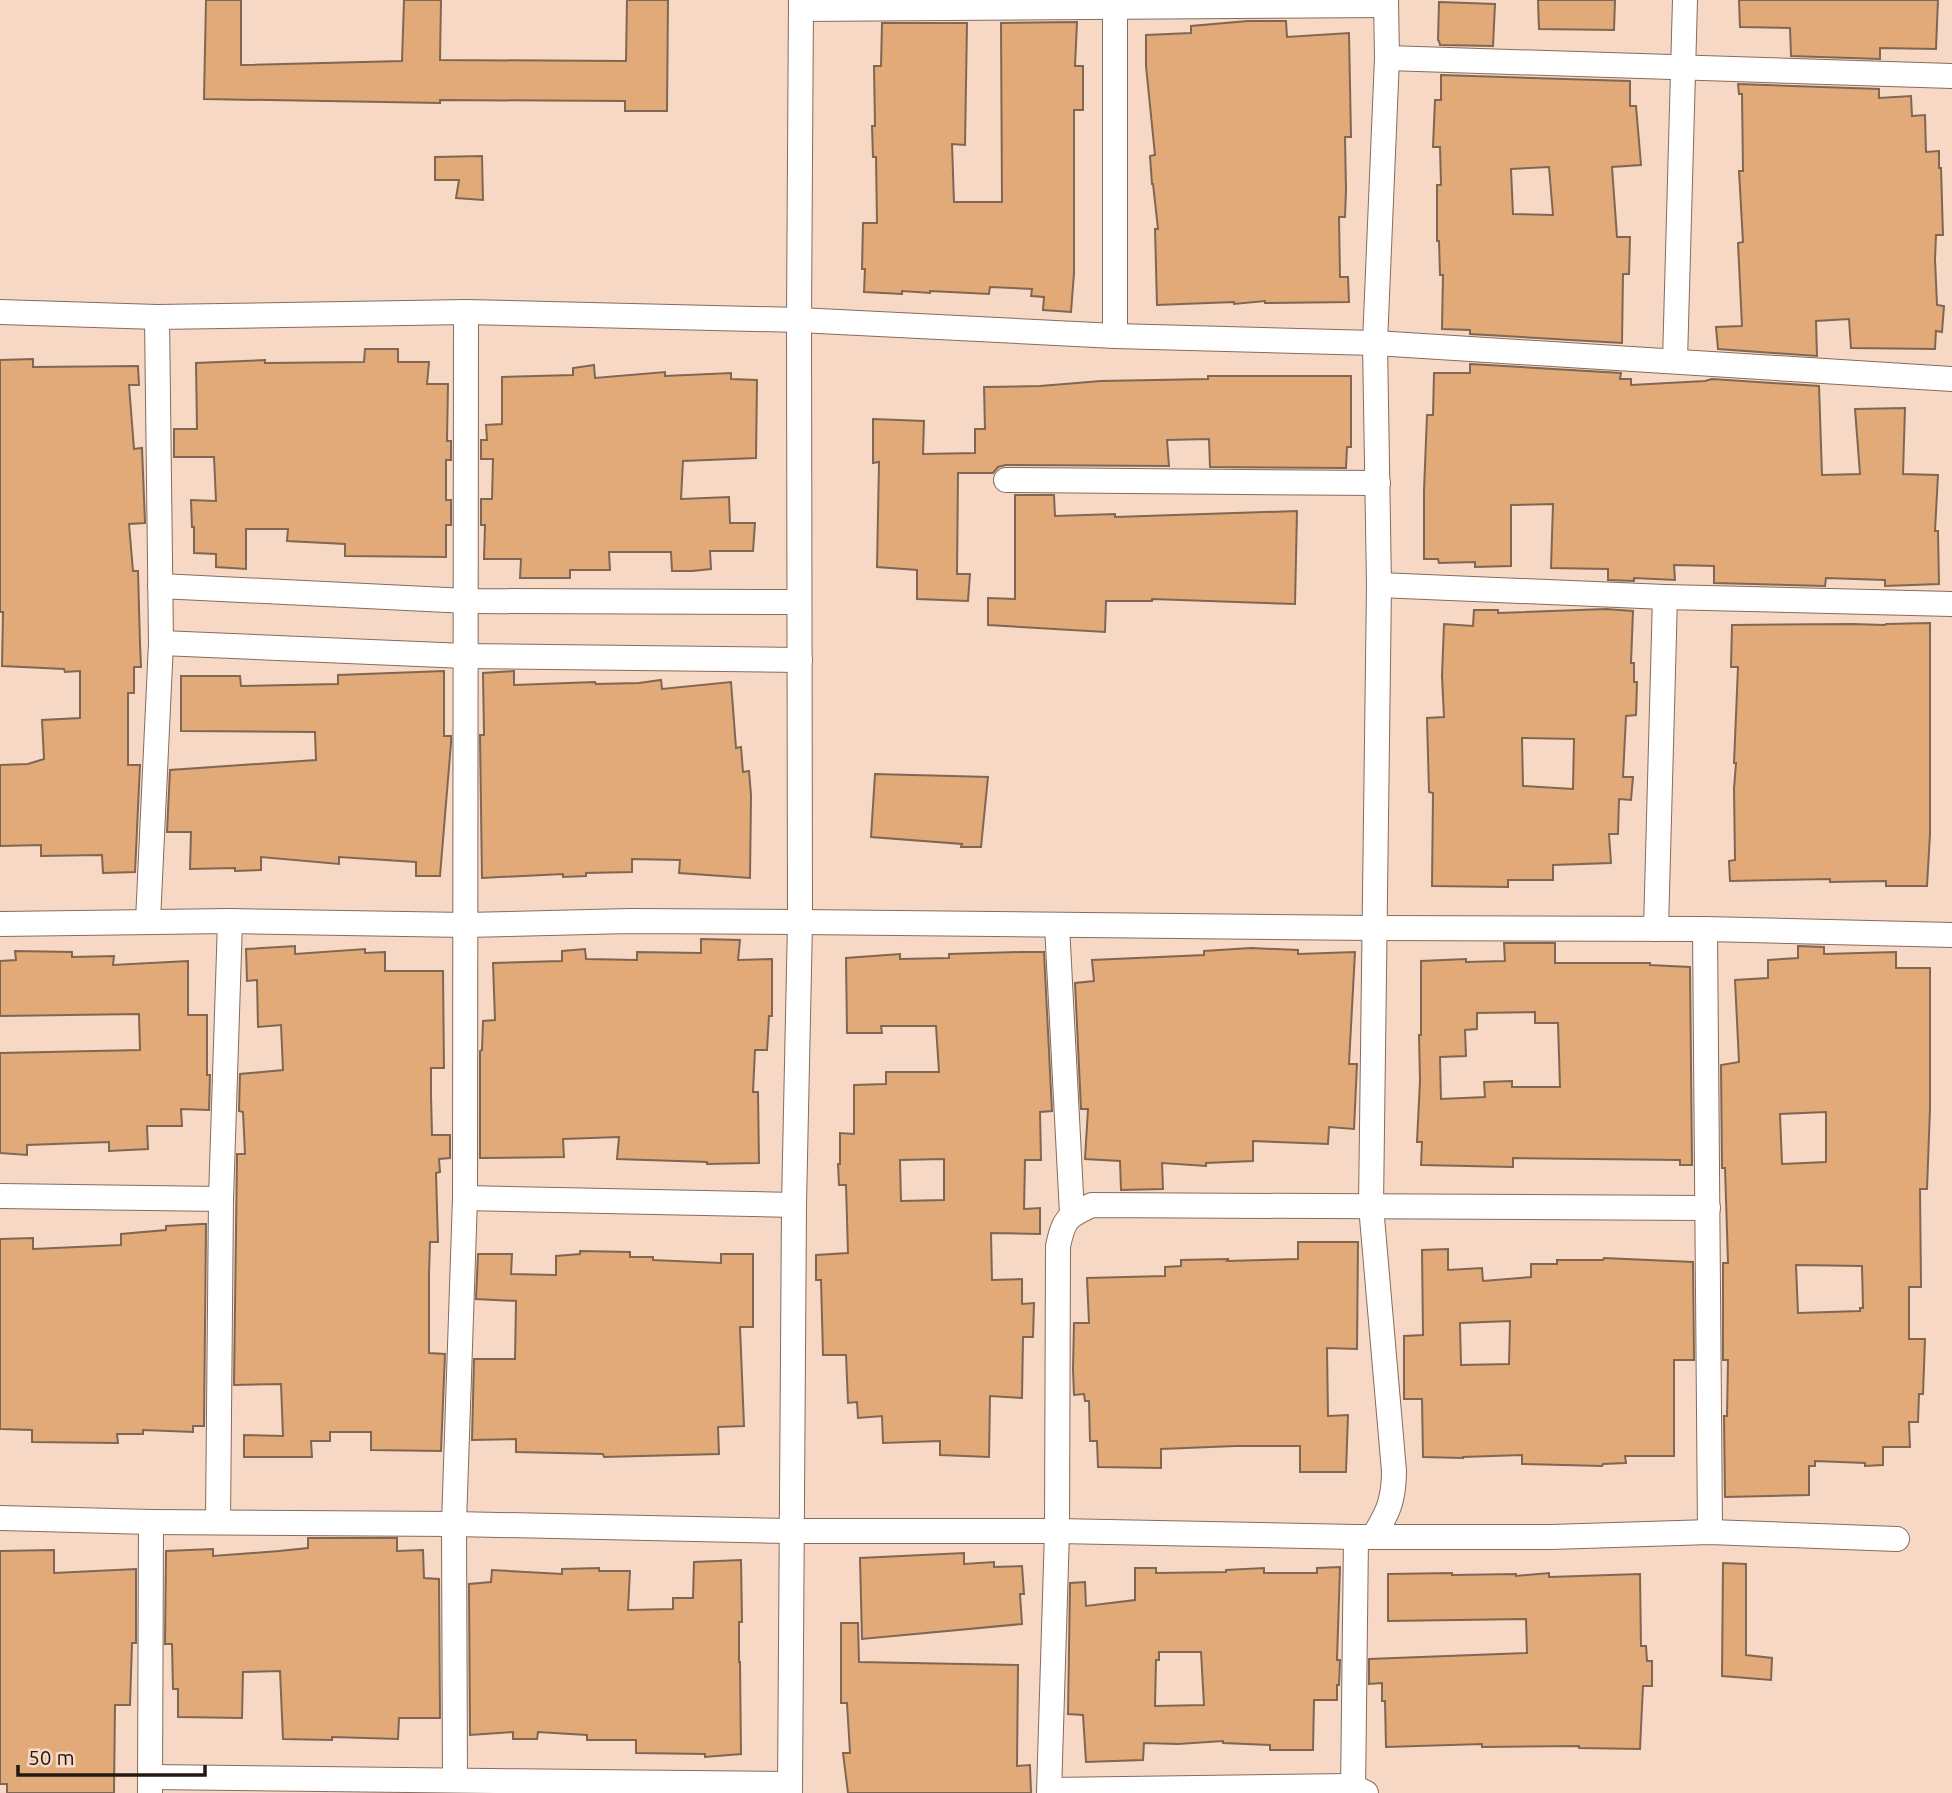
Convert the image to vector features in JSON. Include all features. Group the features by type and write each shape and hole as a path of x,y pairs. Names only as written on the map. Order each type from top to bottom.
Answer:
{"street":[{"path":"1675,361 1685,0"},
{"path":"151,1522 150,1785 421,1787 455,1780 482,1787 790,1788 794,1205 800,922 798,795 801,5 1386,2 1387,58 1375,343 1379,585 1371,1206 1394,1490 1388,1512 1364,1537 1357,1791 1050,1792 1057,1531 1058,1246 1062,1228 1072,1214 1092,1205 1371,1206 1708,1208"},
{"path":"1115,3 1115,336"},
{"path":"1387,58 1952,76"},
{"path":"0,312 156,317 466,312 799,320 1115,336 1375,343 1952,379"},
{"path":"455,1780 454,1524 465,1198 466,312"},
{"path":"148,921 161,643 156,317"},
{"path":"1006,480 1378,483"},
{"path":"1379,585 1665,597 1952,604"},
{"path":"160,586 467,601 799,603"},
{"path":"1656,929 1665,597"},
{"path":"161,643 465,656 800,660"},
{"path":"218,1522 221,1199 230,921"},
{"path":"0,923 230,921 465,925 630,921 800,922 1705,929 1952,935"},
{"path":"1057,925 1072,1214"},
{"path":"1705,929 1710,1532"},
{"path":"0,1196 221,1199"},
{"path":"465,1198 794,1205"},
{"path":"0,1518 1364,1537 1551,1537 1710,1532 1897,1539"}],"building":[{"path":"206,0 241,0 241,65 402,61 404,0 441,0 440,60 626,61 627,0 668,0 667,111 625,111 625,101 440,100 440,103 204,99"},
{"path":"1538,0 1615,0 1614,30 1539,29"},
{"path":"1739,0 1938,0 1936,49 1880,48 1880,59 1791,56 1790,28 1740,27"},
{"path":"1439,2 1495,4 1493,46 1440,45"},
{"path":"1286,21 1287,37 1349,33 1351,137 1345,137 1345,217 1339,217 1340,277 1348,277 1349,302 1265,301 1157,305 1155,229 1158,229 1150,156 1155,155 1146,66 1146,35 1191,33 1191,26"},
{"path":"1077,22 1075,66 1083,66 1083,110 1074,110 1074,273 1071,312 1043,310 1044,297 1031,296 1032,289 990,287 989,294 864,292 863,223 877,223 876,157 873,157 872,126 875,126 874,66 881,66 882,23 967,23 965,145 952,144 954,202 1002,202 1001,23"},
{"path":"1441,75 1630,81 1630,106 1636,106 1641,165 1612,167 1617,237 1630,237 1629,274 1623,274 1622,343 1470,334 1470,330 1442,329 1443,275 1440,275 1437,241 1437,185 1441,185 1440,147 1433,147 1435,100 1441,100","holes":["1549,167 1553,215 1513,214 1511,169"]},
{"path":"1738,84 1879,89 1879,98 1911,96 1912,116 1925,115 1926,152 1939,151 1941,168 1943,235 1936,235 1935,259 1937,305 1944,306 1942,332 1936,331 1935,349 1851,348 1849,319 1816,321 1817,356 1718,349 1716,327 1742,326 1738,243 1743,242 1739,171 1743,171 1742,94 1739,94"},
{"path":"482,156 483,200 456,198 459,180 435,180 435,157"},
{"path":"365,349 398,349 398,362 429,362 427,384 448,384 447,441 451,441 451,460 446,460 446,500 451,500 451,525 446,525 446,557 345,556 345,544 287,541 288,529 246,529 246,569 216,567 216,554 194,553 191,500 216,501 214,457 174,457 174,429 197,429 196,363 265,360 265,363 364,362"},
{"path":"33,359 33,367 138,366 139,385 129,385 134,449 142,448 145,522 129,524 133,571 138,571 141,667 134,667 134,693 128,693 128,765 140,765 135,872 103,873 102,855 41,856 41,845 0,846 0,765 28,764 44,759 42,720 80,718 80,671 2,666 0,360"},
{"path":"1470,364 1621,373 1620,379 1631,379 1631,385 1712,379 1819,386 1822,475 1860,474 1855,409 1905,408 1903,474 1938,475 1935,531 1938,531 1939,584 1885,586 1885,580 1826,578 1825,586 1714,583 1714,566 1674,565 1675,580 1608,580 1608,569 1551,568 1553,504 1511,505 1511,566 1475,567 1475,562 1439,563 1438,559 1424,559 1427,415 1433,415 1434,373 1470,373"},
{"path":"594,365 595,378 665,372 665,376 731,373 731,379 757,380 756,458 683,461 681,499 729,497 730,523 755,523 753,551 710,551 711,569 692,571 672,571 671,552 609,552 610,570 570,570 570,578 520,578 521,559 484,559 485,525 481,525 481,499 492,499 493,459 481,459 481,440 487,440 486,425 502,424 502,377 573,375 573,368"},
{"path":"1208,376 1351,376 1351,447 1347,447 1346,468 1210,467 1209,439 1167,440 1169,466 1006,465 998,467 993,473 958,473 957,574 970,574 968,601 917,599 917,570 877,567 879,462 873,463 873,419 924,421 923,454 975,453 975,429 985,429 984,387 1208,379"},
{"path":"1015,495 1054,495 1055,516 1115,514 1115,517 1297,511 1295,604 1152,599 1106,601 1105,632 988,625 988,598 1015,599"},
{"path":"1606,609 1633,611 1631,663 1634,663 1634,682 1637,682 1636,715 1626,716 1623,777 1633,777 1631,800 1619,799 1618,834 1609,834 1611,863 1553,865 1553,880 1508,880 1508,887 1432,886 1433,793 1429,792 1427,718 1444,717 1444,624 1473,626 1474,610 1498,610 1498,613","holes":["1522,738 1574,739 1573,789 1523,786"]},
{"path":"1930,623 1930,834 1927,886 1886,886 1886,881 1830,882 1830,879 1730,881 1729,861 1735,860 1734,763 1738,667 1731,667 1732,625"},
{"path":"444,671 444,736 451,736 451,743 440,876 416,876 416,862 339,857 339,864 261,857 261,870 190,869 191,832 167,832 170,770 316,760 315,732 181,731 181,676 240,676 241,686 338,684 338,675"},
{"path":"514,671 514,685 639,683 661,680 662,689 731,682 736,748 741,747 743,772 749,771 750,878 679,873 680,860 632,859 632,872 586,873 586,876 563,877 563,874 482,878 480,735 484,735 483,673"},
{"path":"875,774 988,777 981,847 871,837"},
{"path":"701,939 740,940 738,960 772,959 772,1016 769,1016 767,1050 755,1050 753,1092 758,1092 759,1163 707,1164 617,1159 619,1137 563,1139 564,1157 480,1158 480,1051 483,1021 495,1020 493,963 562,961 562,951 585,949 586,959 637,960 637,952 701,953"},
{"path":"1504,943 1555,943 1555,963 1650,963 1690,967 1692,1165 1680,1165 1680,1160 1513,1158 1513,1167 1421,1165 1422,1142 1417,1142 1421,961 1505,961","holes":["1535,1012 1535,1023 1558,1023 1560,1087 1512,1087 1512,1081 1484,1082 1485,1097 1441,1099 1440,1057 1466,1056 1465,1030 1477,1029 1477,1013"]},
{"path":"295,946 295,954 365,949 365,953 385,952 385,971 443,971 444,1068 431,1068 432,1135 450,1135 450,1158 439,1159 440,1172 436,1173 438,1242 430,1242 429,1274 429,1353 445,1354 441,1451 371,1450 371,1432 330,1432 330,1441 311,1441 312,1457 244,1457 244,1435 283,1436 281,1384 234,1385 237,1154 245,1154 243,1112 239,1111 240,1074 283,1070 281,1025 258,1027 257,980 247,981 246,949"},
{"path":"1798,946 1824,947 1824,954 1896,952 1896,968 1930,968 1930,1109 1927,1189 1920,1189 1921,1287 1909,1287 1909,1339 1925,1339 1923,1394 1919,1394 1918,1422 1909,1422 1910,1447 1883,1447 1883,1465 1815,1461 1815,1466 1809,1466 1809,1495 1725,1497 1724,1416 1727,1416 1728,1360 1723,1360 1723,1263 1728,1263 1725,1168 1722,1168 1721,1065 1739,1062 1735,980 1768,978 1768,960 1798,958","holes":["1826,1112 1826,1162 1782,1164 1780,1114","1796,1265 1862,1266 1863,1308 1860,1308 1860,1311 1798,1313"]},
{"path":"1251,948 1298,950 1298,954 1355,952 1349,1064 1357,1064 1354,1129 1329,1127 1328,1144 1253,1141 1253,1161 1206,1163 1206,1166 1162,1163 1163,1189 1121,1190 1120,1161 1085,1159 1088,1109 1081,1109 1075,983 1094,981 1092,960 1204,955 1204,951"},
{"path":"15,951 72,952 72,957 114,956 113,965 188,961 188,1015 207,1015 209,1110 181,1109 182,1126 147,1126 148,1149 109,1151 109,1142 27,1145 27,1155 0,1153 0,1053 140,1050 139,1014 0,1016 0,961 16,960"},
{"path":"1044,952 1052,1111 1040,1112 1041,1160 1025,1160 1024,1209 1040,1208 1040,1234 991,1233 992,1280 1022,1279 1022,1304 1034,1303 1033,1337 1023,1337 1022,1398 990,1396 989,1457 940,1455 940,1441 883,1443 882,1416 858,1418 857,1402 848,1403 846,1355 823,1355 821,1280 816,1280 816,1255 848,1253 846,1185 839,1185 838,1164 840,1133 854,1134 854,1085 886,1084 886,1072 939,1072 936,1026 881,1026 882,1033 847,1033 846,958 900,954 900,959 949,958 949,954","holes":["944,1159 944,1200 901,1201 900,1160"]},
{"path":"206,1224 204,1426 193,1426 193,1432 143,1430 143,1434 117,1434 118,1443 32,1442 32,1430 0,1429 0,1239 33,1238 33,1249 121,1245 121,1234 166,1230 166,1226"},
{"path":"1298,1242 1358,1242 1357,1349 1327,1348 1328,1416 1348,1415 1346,1472 1300,1472 1300,1446 1161,1449 1161,1468 1098,1467 1097,1441 1090,1441 1089,1401 1085,1401 1084,1394 1074,1395 1074,1323 1089,1323 1087,1278 1165,1276 1165,1267 1181,1266 1181,1260 1298,1259"},
{"path":"1448,1249 1448,1270 1482,1268 1483,1281 1531,1277 1531,1264 1557,1264 1557,1260 1604,1258 1693,1262 1694,1360 1674,1360 1674,1456 1625,1456 1626,1463 1602,1466 1522,1464 1522,1455 1423,1457 1422,1399 1404,1399 1404,1336 1423,1335 1422,1250","holes":["1510,1321 1509,1364 1461,1365 1460,1323"]},
{"path":"580,1251 630,1252 630,1257 653,1257 653,1260 721,1263 721,1254 753,1254 753,1327 740,1327 744,1426 718,1427 719,1454 604,1457 603,1454 516,1452 516,1439 472,1440 474,1359 515,1359 516,1301 476,1299 478,1254 512,1254 511,1274 556,1275 556,1256 580,1254"},
{"path":"308,1538 397,1538 397,1551 423,1550 424,1578 439,1579 440,1718 399,1718 398,1739 283,1739 280,1671 243,1672 242,1718 178,1717 178,1689 173,1689 172,1644 165,1644 166,1551 213,1549 213,1556 279,1551 308,1548"},
{"path":"54,1550 54,1573 136,1569 136,1643 132,1643 130,1705 115,1705 114,1793 7,1793 7,1784 0,1784 0,1551"},
{"path":"964,1553 964,1564 994,1562 994,1567 1022,1566 1022,1624 862,1639 860,1558"},
{"path":"741,1560 741,1754 705,1757 705,1754 636,1753 636,1740 587,1740 587,1735 538,1732 537,1739 513,1739 513,1732 470,1735 469,1584 491,1582 492,1570 562,1574 562,1569 630,1571 628,1610 673,1609 673,1598 693,1598 694,1562"},
{"path":"1723,1563 1746,1564 1746,1655 1772,1658 1771,1680 1722,1676"},
{"path":"1340,1567 1337,1660 1340,1660 1337,1700 1314,1700 1313,1750 1270,1750 1270,1745 1223,1741 1144,1743 1143,1760 1086,1762 1083,1715 1068,1714 1070,1583 1085,1582 1086,1606 1135,1600 1135,1568 1156,1568 1156,1573 1226,1572 1264,1568 1264,1573 1317,1573 1317,1568","holes":["1159,1652 1201,1652 1204,1705 1155,1706 1156,1660 1159,1660"]},
{"path":"1549,1573 1549,1577 1640,1574 1641,1646 1646,1646 1647,1661 1652,1661 1652,1686 1643,1686 1640,1749 1579,1746 1482,1747 1482,1744 1386,1747 1382,1683 1369,1684 1369,1659 1527,1653 1526,1619 1388,1621 1388,1574 1516,1576"},
{"path":"841,1623 858,1623 859,1662 1018,1665 1017,1766 1030,1765 1031,1793 848,1793 843,1753 850,1753 847,1703 841,1703"}]}
